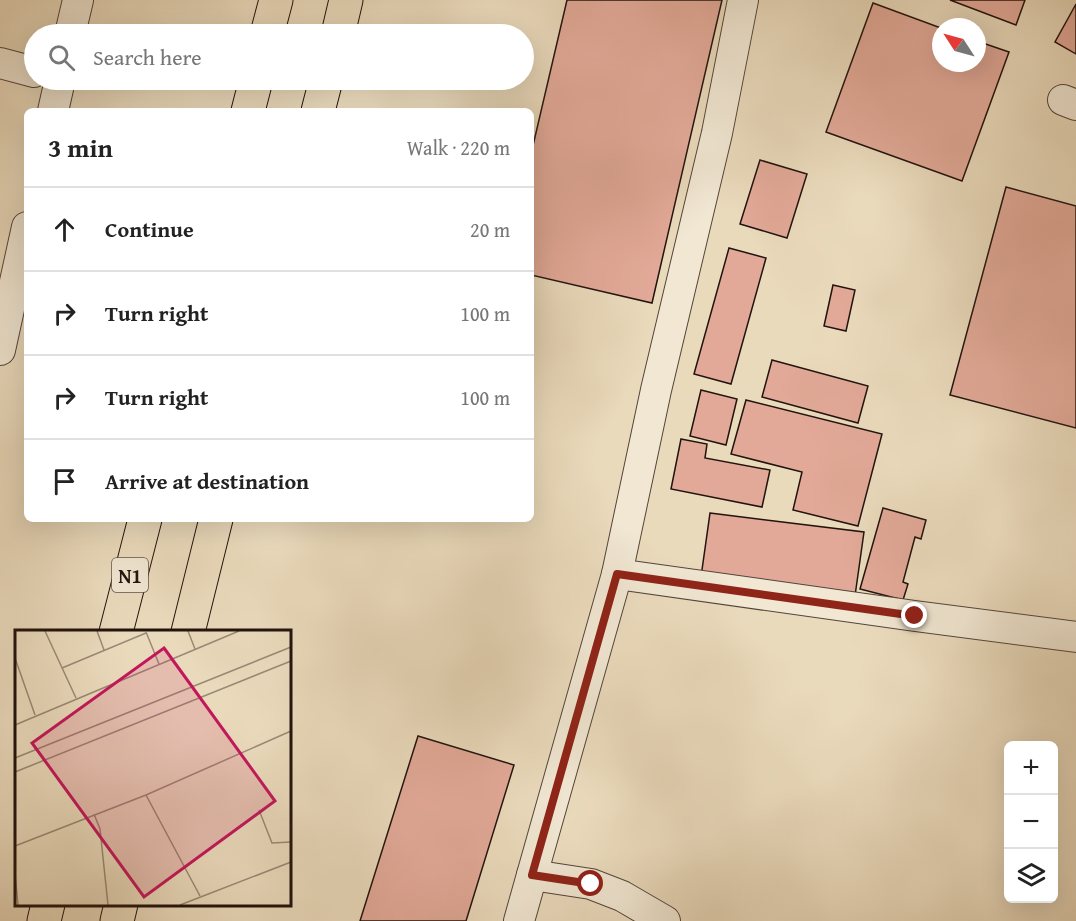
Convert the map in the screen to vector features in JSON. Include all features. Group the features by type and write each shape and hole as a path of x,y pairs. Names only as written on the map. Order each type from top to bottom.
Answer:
{"highway":[{"path":"270,24 276,0"},
{"path":"340,24 346,0"},
{"path":"249,108 253,90"},
{"path":"319,108 323,90"},
{"name":"N1","path":"116,630 143,522"},
{"path":"189,630 215,522"},
{"path":"44,921 48,906"},
{"path":"117,921 121,906"}],"street":[{"path":"72,24 78,0"},
{"path":"519,921 617,574 656,390 717,133 742,0"},
{"path":"0,63 24,69"},
{"path":"54,108 58,90"},
{"path":"0,350 24,241"},
{"path":"617,574 1076,637"},
{"path":"532,875 591,884 622,896 665,921"}],"building":[{"path":"567,0 722,0 652,303 534,276 534,141"},
{"path":"950,0 1025,0 1016,25"},
{"path":"873,3 932,25 932,72 986,72 986,44 1009,52 962,181 826,132"},
{"path":"1076,4 1076,54 1055,42"},
{"path":"760,160 807,174 787,238 740,224"},
{"path":"1006,187 1076,206 1076,428 950,395"},
{"path":"729,248 766,258 731,384 694,374"},
{"path":"833,285 855,290 846,331 824,326"},
{"path":"772,360 868,386 858,423 762,397"},
{"path":"701,390 737,399 726,445 690,436"},
{"path":"746,400 882,434 858,526 793,510 802,472 731,454"},
{"path":"681,439 707,444 705,458 770,470 762,507 671,489"},
{"path":"883,508 926,520 921,539 915,537 903,582 908,584 903,600 860,589"},
{"path":"710,513 864,532 854,603 700,584"},
{"path":"418,736 514,765 466,921 360,921"}],"route":[{"path":"591,884 532,875 617,574 915,616"}]}
